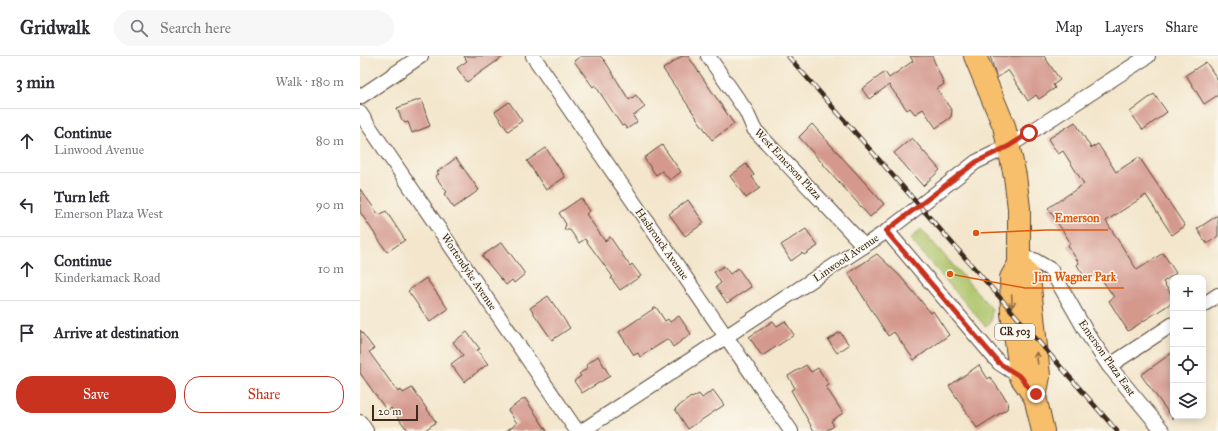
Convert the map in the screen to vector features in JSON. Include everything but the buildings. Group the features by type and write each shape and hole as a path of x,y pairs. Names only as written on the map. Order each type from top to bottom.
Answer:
{"main road":[{"name":"CR 503","path":"975,56 1004,126 1009,146 1019,208 1019,261 1011,278 1012,313 1021,377 1035,397"},
{"name":"CR 503","path":"1019,261 1029,277 1039,376 1035,397 1039,429"}],"street":[{"path":"360,97 420,56"},
{"name":"Hasbrouck Avenue","path":"533,56 791,431"},
{"name":"West Emerson Plaza","path":"708,56 746,111 754,129 864,246"},
{"name":"Linwood Avenue","path":"582,431 886,231 976,162 1009,146 1148,56"},
{"name":"Wortendyke Avenue","path":"360,113 577,431"},
{"path":"886,231 999,363 1021,377"},
{"name":"Emerson Plaza East","path":"1019,261 1034,260 1051,270 1087,334 1109,366 1163,431"},
{"path":"1206,303 1218,295"},
{"path":"1109,366 1170,326"},
{"path":"360,422 366,431"}],"green space":[{"path":"921,229 992,309 991,322 985,326 910,239"}],"railway":[{"path":"788,56 1117,431"}],"place":[{"name":"Emerson","path":"976,233"},
{"name":"Jim Wagner Park","path":"950,274"}],"route":[{"path":"1029,133 1009,146 976,162 886,231 999,363 1021,377 1035,397 1036,394"}]}
